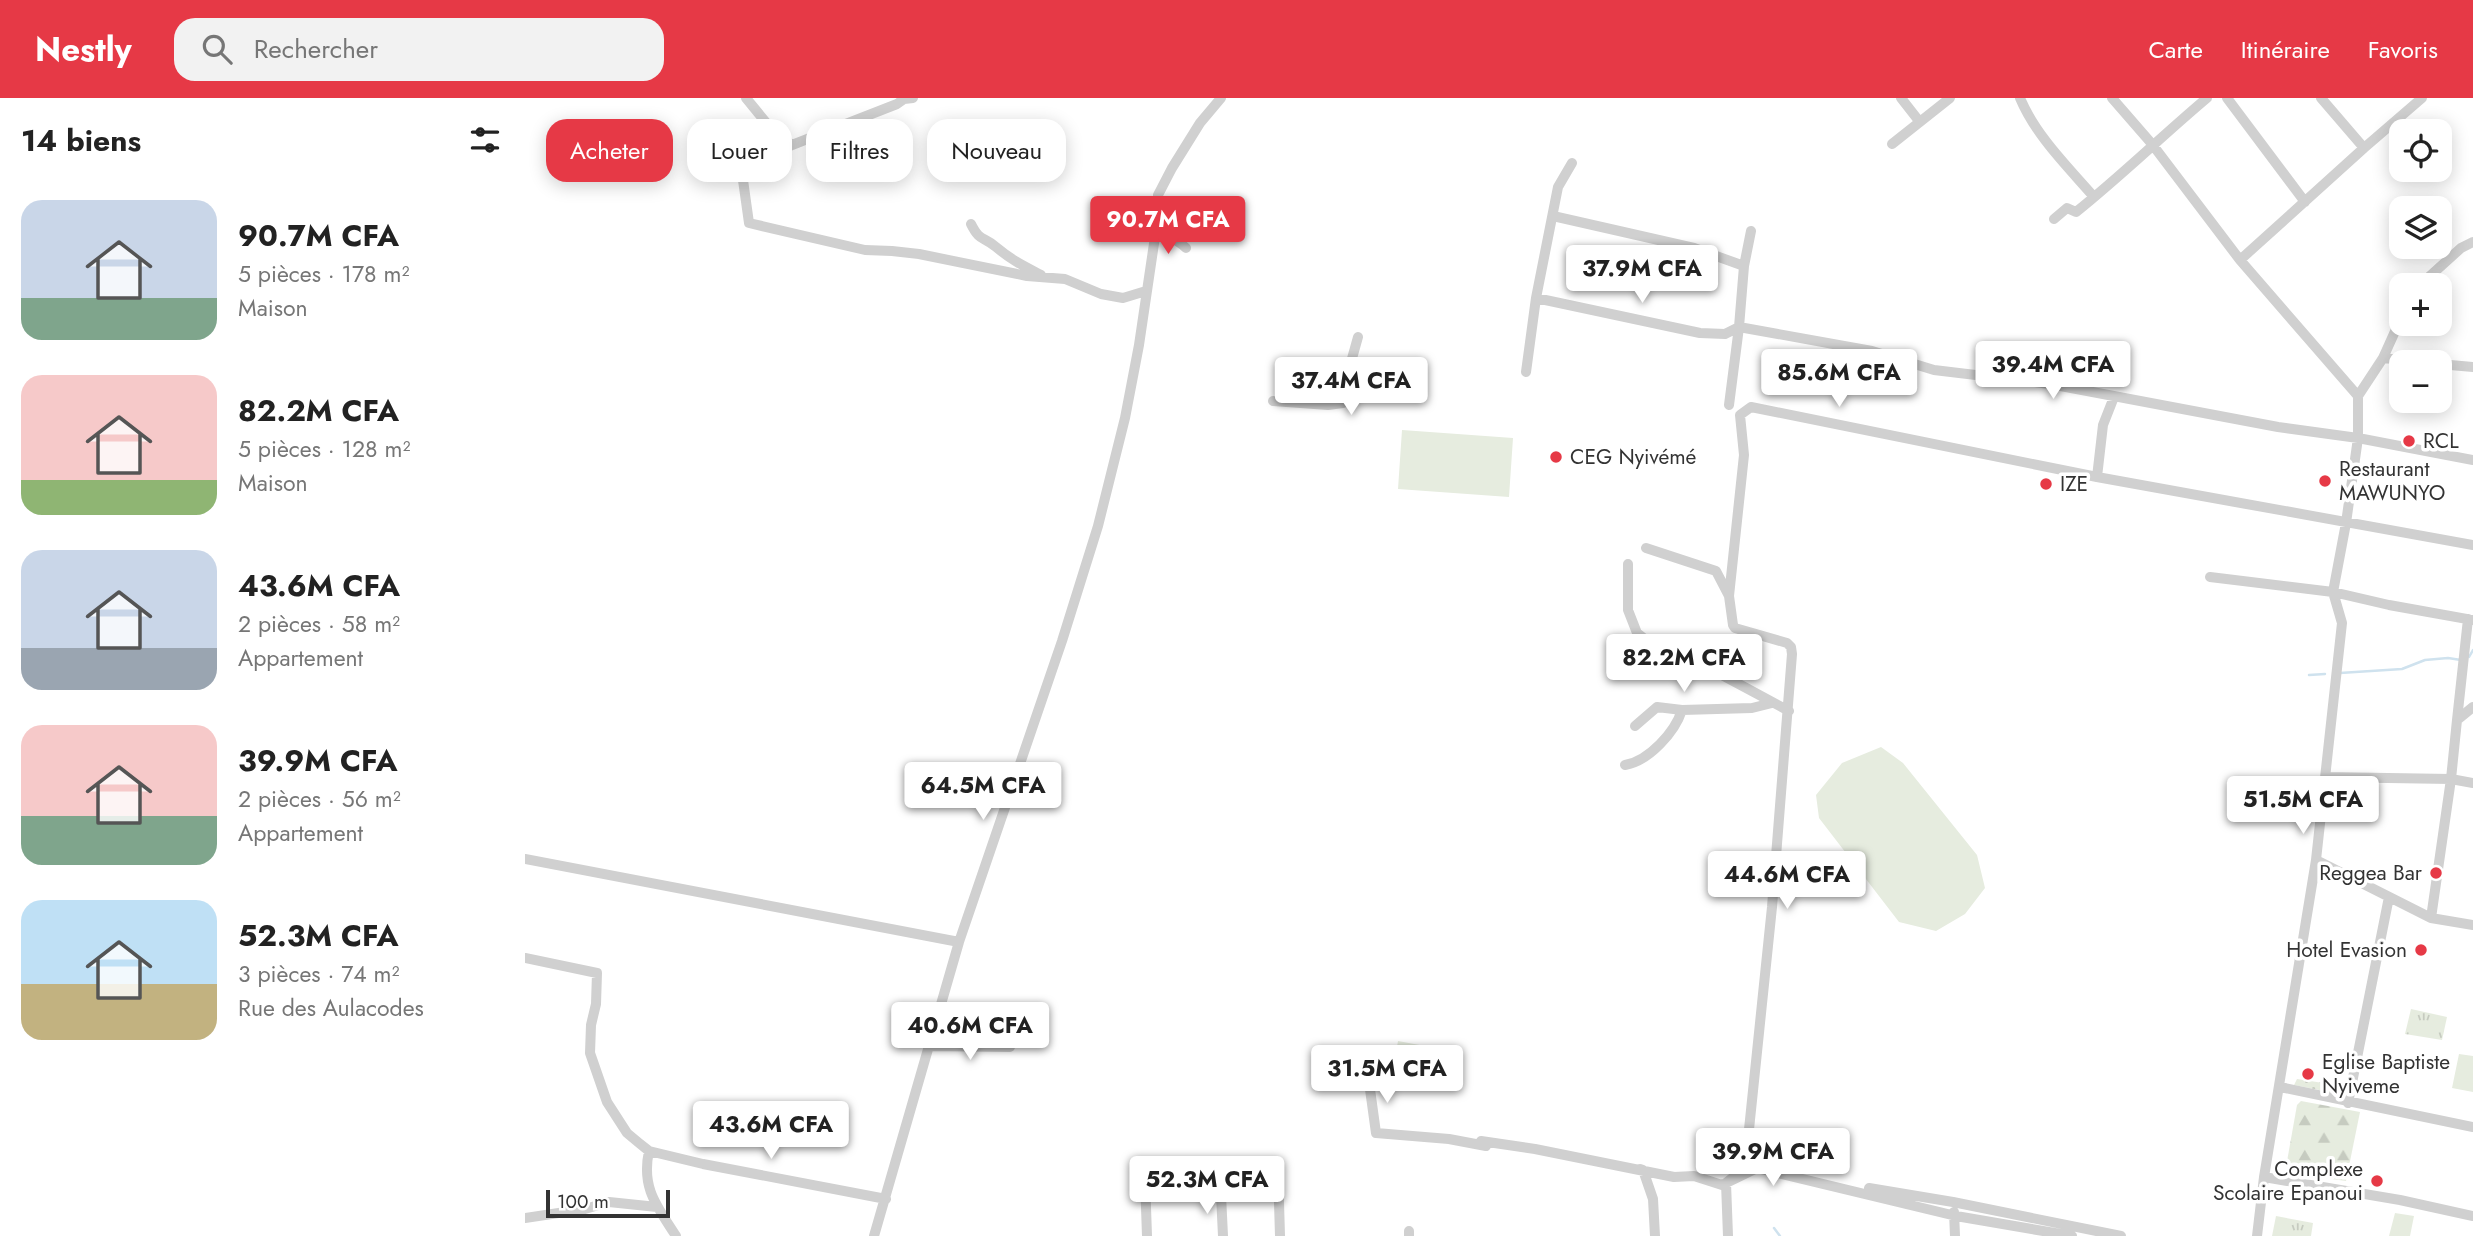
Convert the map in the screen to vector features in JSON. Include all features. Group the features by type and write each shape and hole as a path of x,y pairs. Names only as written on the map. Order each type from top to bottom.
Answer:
{"street":[{"path":"746,98 763,119"},
{"path":"792,145 904,99 913,98"},
{"path":"874,1236 959,942 1062,641 1098,526 1125,418 1156,230 1158,195 1193,135 1221,98"},
{"path":"1901,98 1919,121"},
{"path":"1892,144 1950,98"},
{"path":"2020,98 2047,142 2094,197"},
{"path":"2112,98 2152,144 2240,260 2357,396"},
{"path":"2054,219 2067,208 2076,212 2207,98"},
{"path":"2227,98 2305,202"},
{"path":"2321,98 2364,148"},
{"path":"2240,260 2422,98"},
{"path":"1525,372 1536,298 1558,187 1572,163"},
{"path":"743,182 747,220 751,225 865,250 919,254 993,270 1065,279 1101,294 1123,298 1146,291"},
{"path":"1553,216 1694,248 1744,266"},
{"path":"971,224 978,238 994,245 1007,258 1047,278"},
{"path":"1156,230 1177,239 1186,248"},
{"path":"1729,405 1744,266 1751,231"},
{"path":"2433,273 2461,248 2473,242"},
{"path":"1536,298 1700,333 1725,334 1739,327 1871,351 1934,370 2050,384 2473,460"},
{"path":"2257,1236 2264,1177 2316,860 2342,623 2333,592 2358,438 2357,396 2383,358 2393,336"},
{"path":"1273,401 1328,405 1343,403 1346,380 1358,337"},
{"path":"2383,358 2389,359"},
{"path":"2452,365 2473,367"},
{"path":"2097,477 2103,425 2114,397"},
{"path":"1728,1236 1726,1184 1745,1168 1789,711 1791,647 1787,643 1733,625 1729,596 1744,455 1740,415 1751,407 2097,477 2473,545"},
{"path":"1646,548 1716,571 1729,596"},
{"path":"1628,564 1628,610 1637,633 1652,645 1728,678 1789,711"},
{"path":"2210,577 2333,592 2470,619 2431,918"},
{"path":"1728,678 1728,659 1733,641 1749,632"},
{"path":"1635,726 1657,707 1682,710 1752,708 1772,703"},
{"path":"2457,720 2473,707"},
{"path":"1625,765 1638,761 1668,737 1682,710"},
{"path":"2325,778 2451,779 2473,783"},
{"path":"525,859 959,942"},
{"path":"2316,860 2431,918 2473,926"},
{"path":"2348,1103 2389,897"},
{"path":"525,958 597,973 590,1053 607,1102 618,1122 649,1151 886,1199"},
{"path":"930,1046 1010,1047"},
{"path":"1369,1082 1376,1133 1458,1140 1573,1161 1643,1170 1653,1199 1655,1236"},
{"path":"2280,1087 2348,1103 2473,1126"},
{"path":"1481,1141 1674,1177 1694,1176 1722,1185 1757,1168 1956,1216 2072,1236"},
{"path":"649,1151 645,1170 652,1197 676,1236"},
{"path":"1278,1168 1280,1236"},
{"path":"1745,1168 1953,1202 2121,1236"},
{"path":"2264,1177 2400,1200 2473,1216"},
{"path":"1145,1178 1147,1236"},
{"path":"1221,1195 1223,1236"},
{"path":"525,1218 585,1209 609,1202 657,1207"},
{"path":"1953,1202 1955,1236"},
{"path":"1955,1236 1956,1216"}],"green space":[{"path":"1402,430 1513,438 1509,497 1398,489"},
{"path":"1881,747 1903,763 1977,855 1985,888 1965,914 1936,931 1899,922 1819,818 1816,795 1842,763"},
{"path":"2411,1009 2447,1017 2442,1040 2405,1034"},
{"path":"1398,1041 1457,1052 1451,1080 1393,1069"},
{"path":"2459,1054 2473,1056 2473,1092 2452,1088"},
{"path":"2297,1079 2343,1086 2345,1084 2345,1090 2339,1094 2294,1085"},
{"path":"2301,1101 2360,1112 2346,1181 2289,1173 2286,1167 2297,1105"},
{"path":"2395,1213 2414,1216 2410,1236 2389,1236"},
{"path":"2276,1216 2313,1223 2311,1236 2272,1236"}],"waterway":[{"path":"2469,657 2473,650"},
{"path":"2340,673 2402,669 2425,660 2461,660"},
{"path":"2309,675 2325,674"},
{"path":"1774,1228 1780,1236"}],"place":[{"name":"RCL","path":"2409,441"},
{"name":"CEG Nyivémé","path":"1556,457"},
{"name":"Restaurant MAWUNYO","path":"2325,481"},
{"name":"IZE","path":"2046,484"},
{"name":"Reggea Bar","path":"2436,873"},
{"name":"Hotel Evasion","path":"2421,950"},
{"name":"Eglise Baptiste Nyiveme","path":"2308,1074"},
{"name":"Complexe Scolaire Epanoui","path":"2377,1181"}]}
